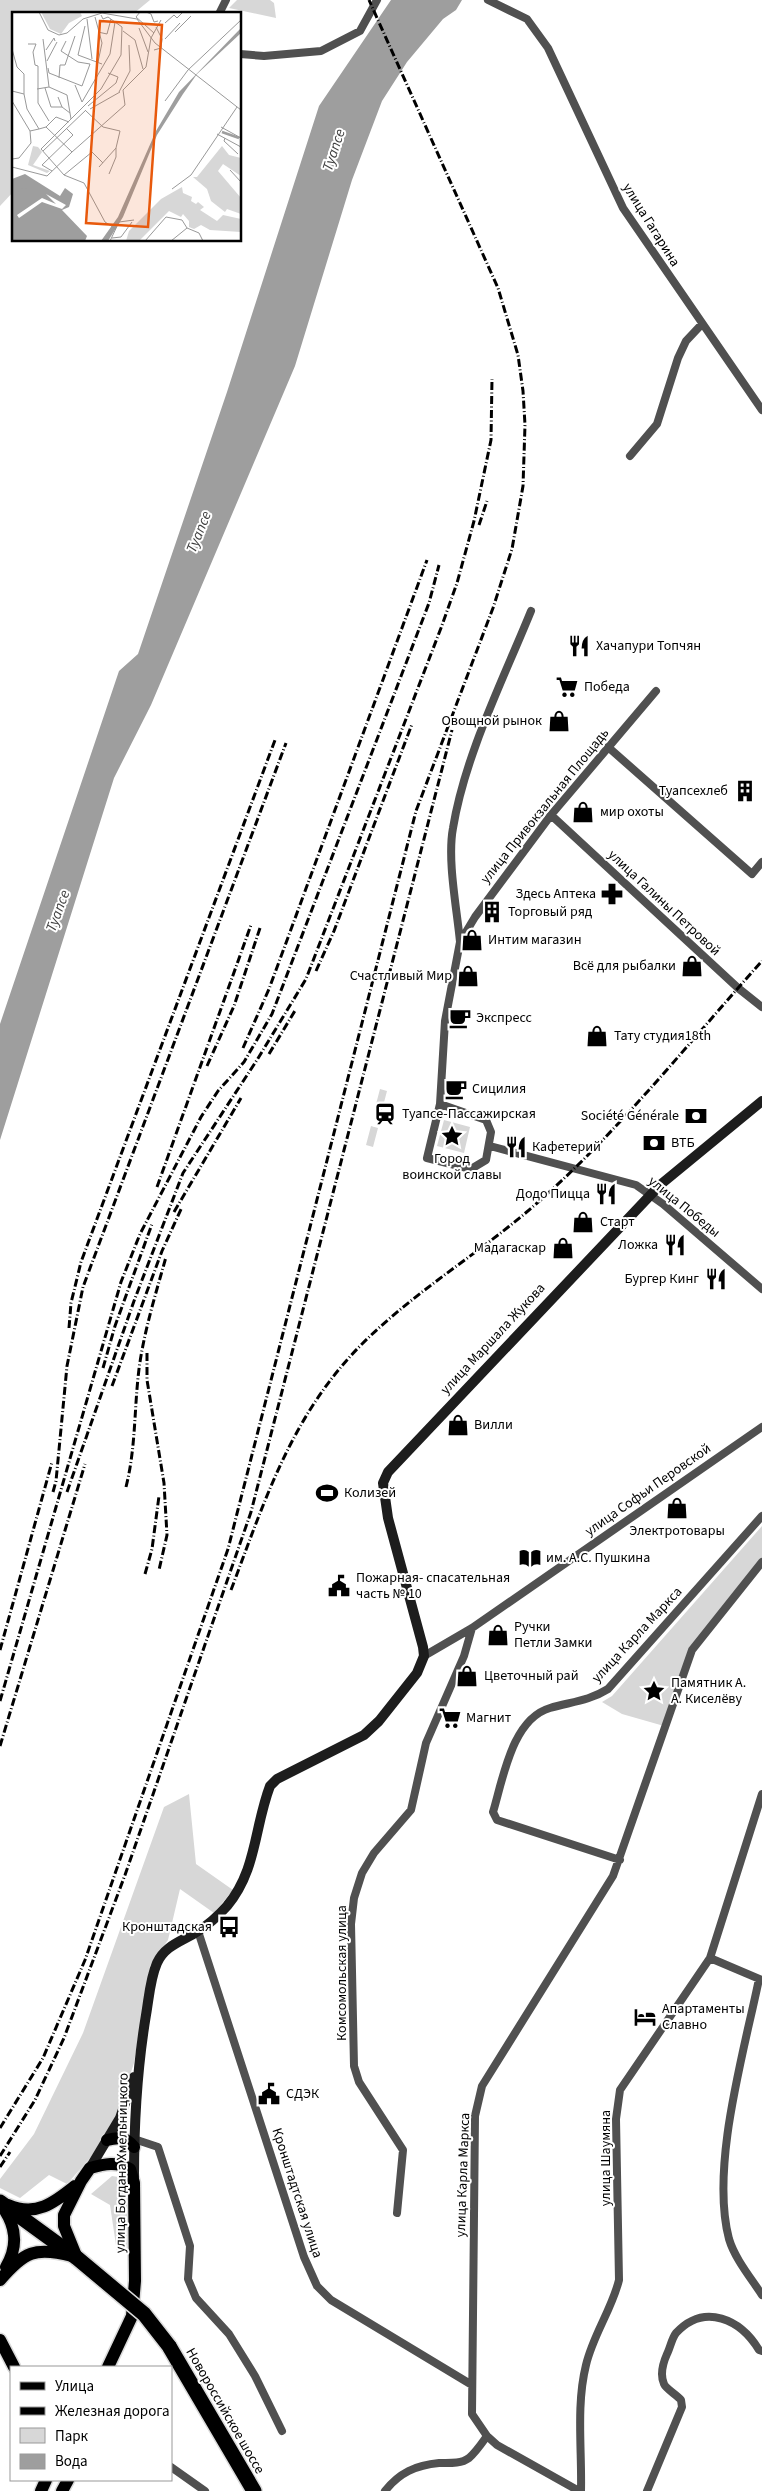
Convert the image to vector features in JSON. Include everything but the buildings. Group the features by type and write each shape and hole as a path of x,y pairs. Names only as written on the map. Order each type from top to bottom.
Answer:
{"highway":[{"name":"Новороссийское шоссе","path":"0,2202 77,2258 144,2314 169,2346 254,2491"}],"main road":[{"name":"улица Маршала Жукова","path":"424,1656 424,1647 388,1518 383,1483 388,1472 651,1194 762,1101"},
{"name":"улица Богдана Хмельницкого","path":"108,2366 132,2316 135,2281 134,2143 138,2065 151,1985 158,1962 172,1944 198,1931 227,1906 244,1880 250,1866 270,1786 277,1779 364,1734 378,1721 416,1674 424,1656"},
{"path":"77,2258 64,2226 68,2205 120,2118 138,2065"},
{"path":"107,2140 124,2138 134,2143"},
{"path":"90,2168 108,2164 125,2166 130,2169 134,2183"},
{"path":"0,2202 24,2210 47,2207 81,2181"},
{"path":"0,2202 9,2215 16,2234 12,2257 0,2279"},
{"path":"0,2279 17,2260 33,2252 54,2252 77,2258"},
{"path":"0,2340 13,2366"}],"street":[{"path":"220,12 226,0"},
{"path":"241,54 264,56 321,51 360,31 377,0"},
{"name":"улица Гагарина","path":"492,2 527,19 548,48 623,208 762,410"},
{"path":"630,456 657,424 678,358 686,342 702,324"},
{"name":"улица Привокзальная Площадь","path":"490,1146 486,1160 471,1169 427,1158 440,1104 445,1021 460,942 451,849 452,829 474,749 531,611"},
{"name":"улица Привокзальная Площадь","path":"460,942 474,917 551,815 656,691"},
{"path":"608,747 752,874 762,862"},
{"name":"улица Галины Петровой","path":"551,815 738,988 762,1007"},
{"path":"440,1104 486,1120 491,1132 490,1146"},
{"name":"улица Победы","path":"490,1146 636,1185 651,1194 762,1289"},
{"name":"улица Софьи Перовской","path":"424,1656 472,1628 762,1427"},
{"name":"улица Карла Маркса","path":"620,1860 497,1820 494,1817 493,1812 517,1737 532,1717 541,1711 588,1699 608,1689 762,1516"},
{"name":"улица Карла Маркса","path":"580,2491 497,2446 487,2436 472,2414 474,2116 482,2086 608,1884 620,1860 692,1650 707,1628 762,1562"},
{"name":"Комсомольская улица","path":"396,2213 403,2150 359,2082 354,2066 351,1924 354,1898 362,1873 374,1853 411,1810 426,1743 464,1656 472,1628"},
{"name":"улица Шаумяна","path":"580,2491 581,2407 586,2365 615,2297 619,2280 616,2119 620,2090 710,1958 762,1794"},
{"name":"Кронштадтская улица","path":"198,1931 304,2257 317,2286 331,2300 472,2385"},
{"path":"710,1958 761,1980 737,2084 728,2135 724,2186 730,2241 762,2295"},
{"path":"134,2143 158,2147 190,2246 188,2280 196,2298 229,2334 255,2376 282,2430"},
{"path":"647,2491 682,2407 681,2400 664,2386 662,2372 665,2358 676,2334 692,2322 705,2317 724,2318 741,2328 759,2350 762,2350"},
{"path":"385,2491 392,2482 408,2469 437,2463 457,2463 469,2458 487,2436"},
{"path":"172,2468 205,2491"}],"green space":[{"path":"0,0 150,0 135,12 12,12 12,193 0,206"},
{"path":"237,0 270,0 274,3 276,18 229,8"},
{"path":"380,1089 387,1091 382,1110 375,1108"},
{"path":"444,1120 470,1127 464,1153 437,1146"},
{"path":"371,1126 378,1128 373,1147 366,1145"},
{"path":"762,1526 762,1560 698,1638 664,1726 622,1714 602,1702 612,1696"},
{"path":"189,1794 196,1864 233,1890 214,1913 180,1889 168,1940 150,1966 134,2063 116,2117 91,2157 67,2184 49,2175 20,2198 0,2188 0,2179 34,2134 83,2033 164,1807"},
{"path":"112,2176 130,2179 133,2253 117,2252 110,2205 91,2194"}],"water":[{"name":"Туапсе","path":"391,0 462,0 456,10 443,19 407,62 382,101 352,180 295,366 151,705 114,778 0,1140 0,1024 119,671 138,654 227,392 319,106"}],"railway":[{"path":"0,2128 43,2058 85,1960 228,1549 416,811 493,608 512,549 523,486 525,425 523,391 518,355 498,288 369,0"},
{"path":"67,1492 134,1301 183,1173 257,1060 306,979 441,628 457,583 474,521 491,440 492,379"},
{"path":"479,525 487,501"},
{"path":"243,1048 269,989 427,560"},
{"path":"0,1701 121,1282 140,1234 201,1117 218,1091 244,1062 272,1014 429,603 439,565"},
{"path":"316,971 334,931 412,724"},
{"path":"0,2156 35,2100 64,2038 125,1875 251,1512 452,730"},
{"path":"69,1328 71,1303 81,1262 275,740"},
{"path":"53,1492 56,1481 67,1366 83,1287 286,743"},
{"path":"157,1187 251,925"},
{"path":"207,1066 234,1006 260,928"},
{"path":"231,1590 256,1523 283,1460 317,1399 338,1371 362,1344 406,1305 500,1234 574,1169 630,1111 762,961"},
{"path":"269,1054 296,1009"},
{"path":"174,1212 241,1098"},
{"path":"112,1386 162,1251 182,1207"},
{"path":"103,1368 115,1326 152,1224"},
{"path":"126,1487 132,1457 141,1355 166,1257"},
{"path":"147,1353 147,1380 164,1483 167,1535 159,1570"},
{"path":"0,1650 52,1462"},
{"path":"0,1746 85,1464"},
{"path":"145,1574 152,1549 159,1496"},
{"path":"0,2167 10,2152"}],"place":[{"name":"Хачапури Топчян","path":"579,646"},
{"name":"Победа","path":"567,687"},
{"name":"Овощной рынок","path":"559,721"},
{"name":"Туапсехлеб","path":"745,791"},
{"name":"мир охоты","path":"583,812"},
{"name":"Здесь Аптека","path":"612,894"},
{"name":"Торговый ряд","path":"492,912"},
{"name":"Интим магазин","path":"472,940"},
{"name":"Всё для рыбалки","path":"692,966"},
{"name":"Счастливый Мир","path":"468,976"},
{"name":"Экспресс","path":"460,1018"},
{"name":"Тату студия18th","path":"597,1036"},
{"name":"Сицилия","path":"456,1089"},
{"name":"Туапсе-Пассажирская","path":"385,1114"},
{"name":"Société Générale","path":"696,1116"},
{"name":"Город воинской славы","path":"452,1136"},
{"name":"ВТБ","path":"654,1143"},
{"name":"Кафетерий","path":"516,1147"},
{"name":"Додо Пицца","path":"606,1194"},
{"name":"Старт","path":"583,1222"},
{"name":"Ложка","path":"675,1245"},
{"name":"Мадагаскар","path":"563,1248"},
{"name":"Бургер Кинг","path":"716,1279"},
{"name":"Вилли","path":"458,1425"},
{"name":"Колизей","path":"327,1493"},
{"name":"Электротовары","path":"677,1508"},
{"name":"им. А.С. Пушкина","path":"530,1558"},
{"name":"Пожарная- спасательная часть № 10","path":"339,1586"},
{"name":"Ручки Петли Замки","path":"498,1635"},
{"name":"Цветочный рай","path":"467,1676"},
{"name":"Памятник А. А. Киселёву","path":"654,1691"},
{"name":"Магнит","path":"450,1718"},
{"name":"Кронштадская","path":"229,1927"},
{"name":"Апартаменты Славно","path":"645,2017"},
{"name":"СДЭК","path":"269,2094"}]}
